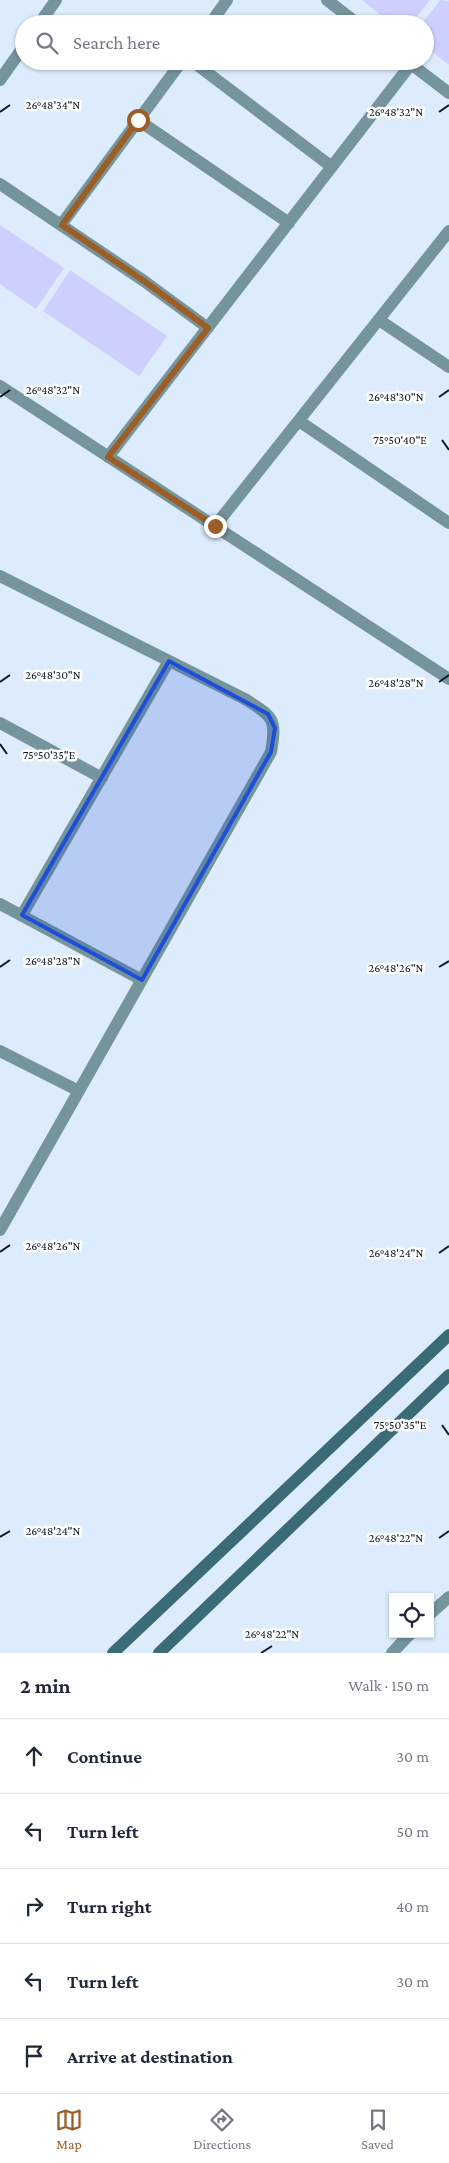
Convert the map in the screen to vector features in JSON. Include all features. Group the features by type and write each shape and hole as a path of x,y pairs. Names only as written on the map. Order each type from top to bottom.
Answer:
{"street":[{"path":"45,15 56,0"},
{"path":"216,15 227,0"},
{"path":"327,0 346,15"},
{"path":"0,80 15,59"},
{"path":"62,225 175,70"},
{"path":"204,70 332,166"},
{"path":"108,457 405,70"},
{"path":"419,70 449,93"},
{"path":"138,120 289,223"},
{"path":"0,184 144,281 208,328"},
{"path":"215,526 449,231"},
{"path":"379,320 449,367"},
{"path":"0,386 449,679"},
{"path":"298,421 449,523"},
{"path":"0,576 245,699 268,714 275,728 271,752 0,1230"},
{"path":"22,915 169,661"},
{"path":"0,723 102,778"},
{"path":"0,904 142,980"},
{"path":"0,1051 79,1091"},
{"path":"113,1653 449,1335"},
{"path":"159,1653 449,1375"},
{"path":"434,1610 449,1597"},
{"path":"392,1653 406,1638"}],"highlighted area":[{"path":"169,661 268,714 275,728 271,752 142,980 22,915"}],"building":[{"path":"362,0 430,0 418,15 381,15"},
{"path":"440,0 449,1 449,65 434,53 434,15 429,15"},
{"path":"0,225 64,268 36,309 0,284"},
{"path":"70,270 167,336 139,376 43,311"}],"route":[{"path":"138,120 62,225 144,281 208,328 108,457 215,526"}]}
